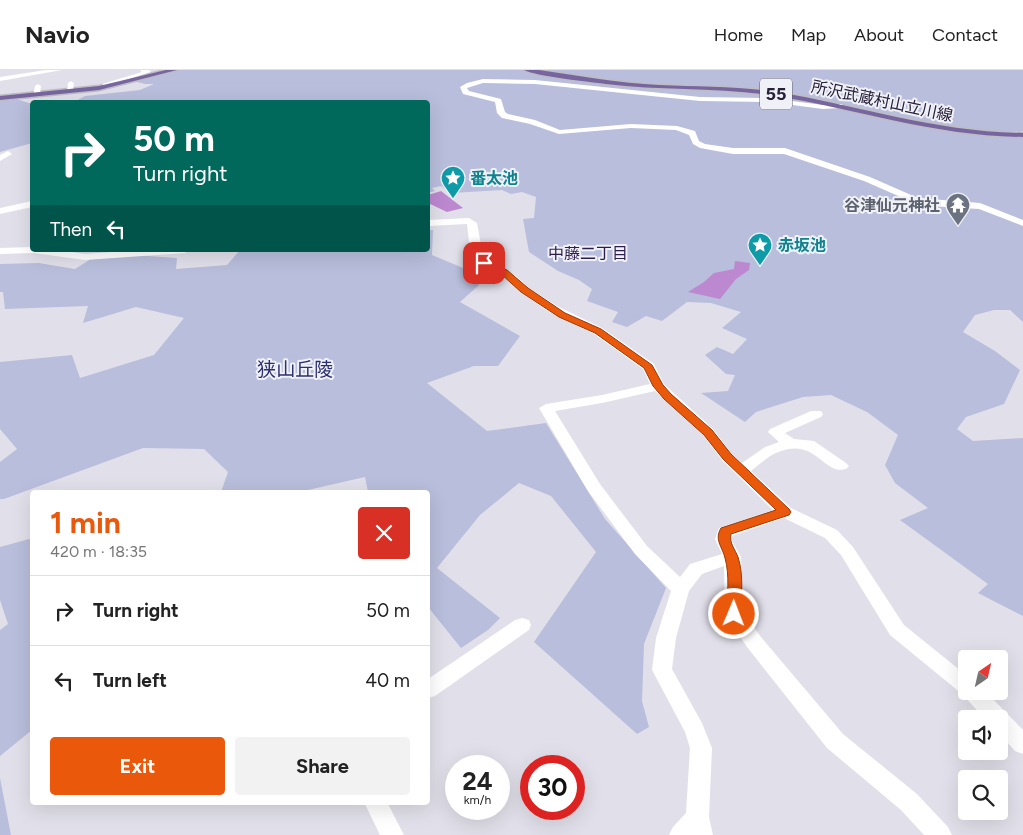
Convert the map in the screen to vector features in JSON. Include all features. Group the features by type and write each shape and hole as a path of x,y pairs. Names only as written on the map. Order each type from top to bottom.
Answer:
{"main road":[{"name":"所沢武蔵村山立川線","path":"527,70 604,83 769,93 839,106 922,126 997,135 1023,136"},
{"path":"0,98 89,89 170,71"}],"street":[{"path":"107,86 105,84 146,71 170,71"},
{"path":"2,81 17,81 56,73"},
{"path":"89,89 88,87 100,84 98,80"},
{"path":"839,106 823,107 769,100 700,99 540,82 483,81 463,87 466,92 498,102 502,114 505,116 532,122 553,131 577,132 631,126 683,129 692,133 696,142 703,146 734,151 786,151 856,175 919,201 975,205 1023,223"},
{"path":"69,91 71,83"},
{"path":"36,94 38,86"},
{"path":"0,211 30,204"},
{"path":"430,223 470,216 475,251 478,258 512,278 524,290 562,315 598,331 649,367 658,386 708,432 727,457 785,512 831,534 847,551 897,630 958,680"},
{"path":"0,251 30,250"},
{"path":"50,252 85,257 156,252"},
{"path":"658,386 602,399 546,408 594,487 635,542 681,589"},
{"path":"790,444 775,432 816,414"},
{"path":"741,471 770,450 790,444 809,444 841,466"},
{"path":"785,512 725,532 723,539 732,558 734,614 754,642 835,741 909,802 940,835"},
{"path":"681,835 699,826 701,748 695,730 662,670 666,638 681,589 696,569 732,558"},
{"path":"430,689 522,625"},
{"path":"980,700 1023,744"},
{"path":"377,805 392,835"}],"green space":[{"path":"174,70 527,70 604,83 754,92 839,106 922,126 978,133 1023,135 1023,322 1010,310 994,310 975,315 963,332 995,351 1020,370 1004,404 966,417 957,429 973,441 1023,438 1023,616 978,593 988,584 900,520 928,508 895,483 885,465 898,435 867,412 831,395 803,397 756,412 745,422 701,393 728,391 735,375 726,374 705,355 717,347 733,354 747,339 722,328 741,312 711,303 687,302 662,321 646,316 627,327 612,322 618,312 587,301 592,289 579,280 558,271 529,252 523,219 534,218 536,197 522,192 511,194 502,190 452,193 441,186 432,188 435,191 430,192 430,100 78,100 85,96 140,90 154,84 133,81"},
{"path":"541,70 1023,70 1023,131 987,132 911,122 818,99 766,91 603,80"},
{"path":"10,97 30,103 30,144 0,152 0,101"},
{"name":"狭山丘陵","path":"430,230 433,230 432,255 468,270 479,285 460,302 520,336 498,366 474,366 427,383 487,431 546,423 605,519 666,588 644,644 642,701 649,727 637,734 534,642 596,552 551,496 519,483 480,515 437,568 500,618 488,630 461,648 430,609 430,490 368,490 365,477 308,490 222,490 228,472 204,449 143,448 0,499 0,462 17,449 0,429 0,362 72,355 80,378 154,355 184,318 136,307 83,323 88,306 5,309 3,292 0,292 0,264 39,263 75,269 94,257 134,255 177,258 176,269 227,265 238,252 430,252"},
{"path":"30,539 30,732 0,756 0,630 8,624 0,600 0,547"},
{"path":"0,778 11,835 0,835"}],"shaded area":[{"name":"番太池","path":"441,191 463,208 447,212 430,204 430,194"},
{"name":"赤坂池","path":"735,261 750,263 749,270 736,279 720,299 688,292 714,273 734,269"}],"place":[{"name":"番太池","path":"453,199"},
{"name":"谷津仙元神社","path":"958,226"},
{"name":"赤坂池","path":"760,266"}],"district":[{"name":"中藤二丁目","path":"588,253"}],"route":[{"path":"484,263 504,272 519,283 524,290 562,315 598,331 649,367 658,386 708,432 727,457 785,512 725,532 723,539 732,558 734,614"}]}
